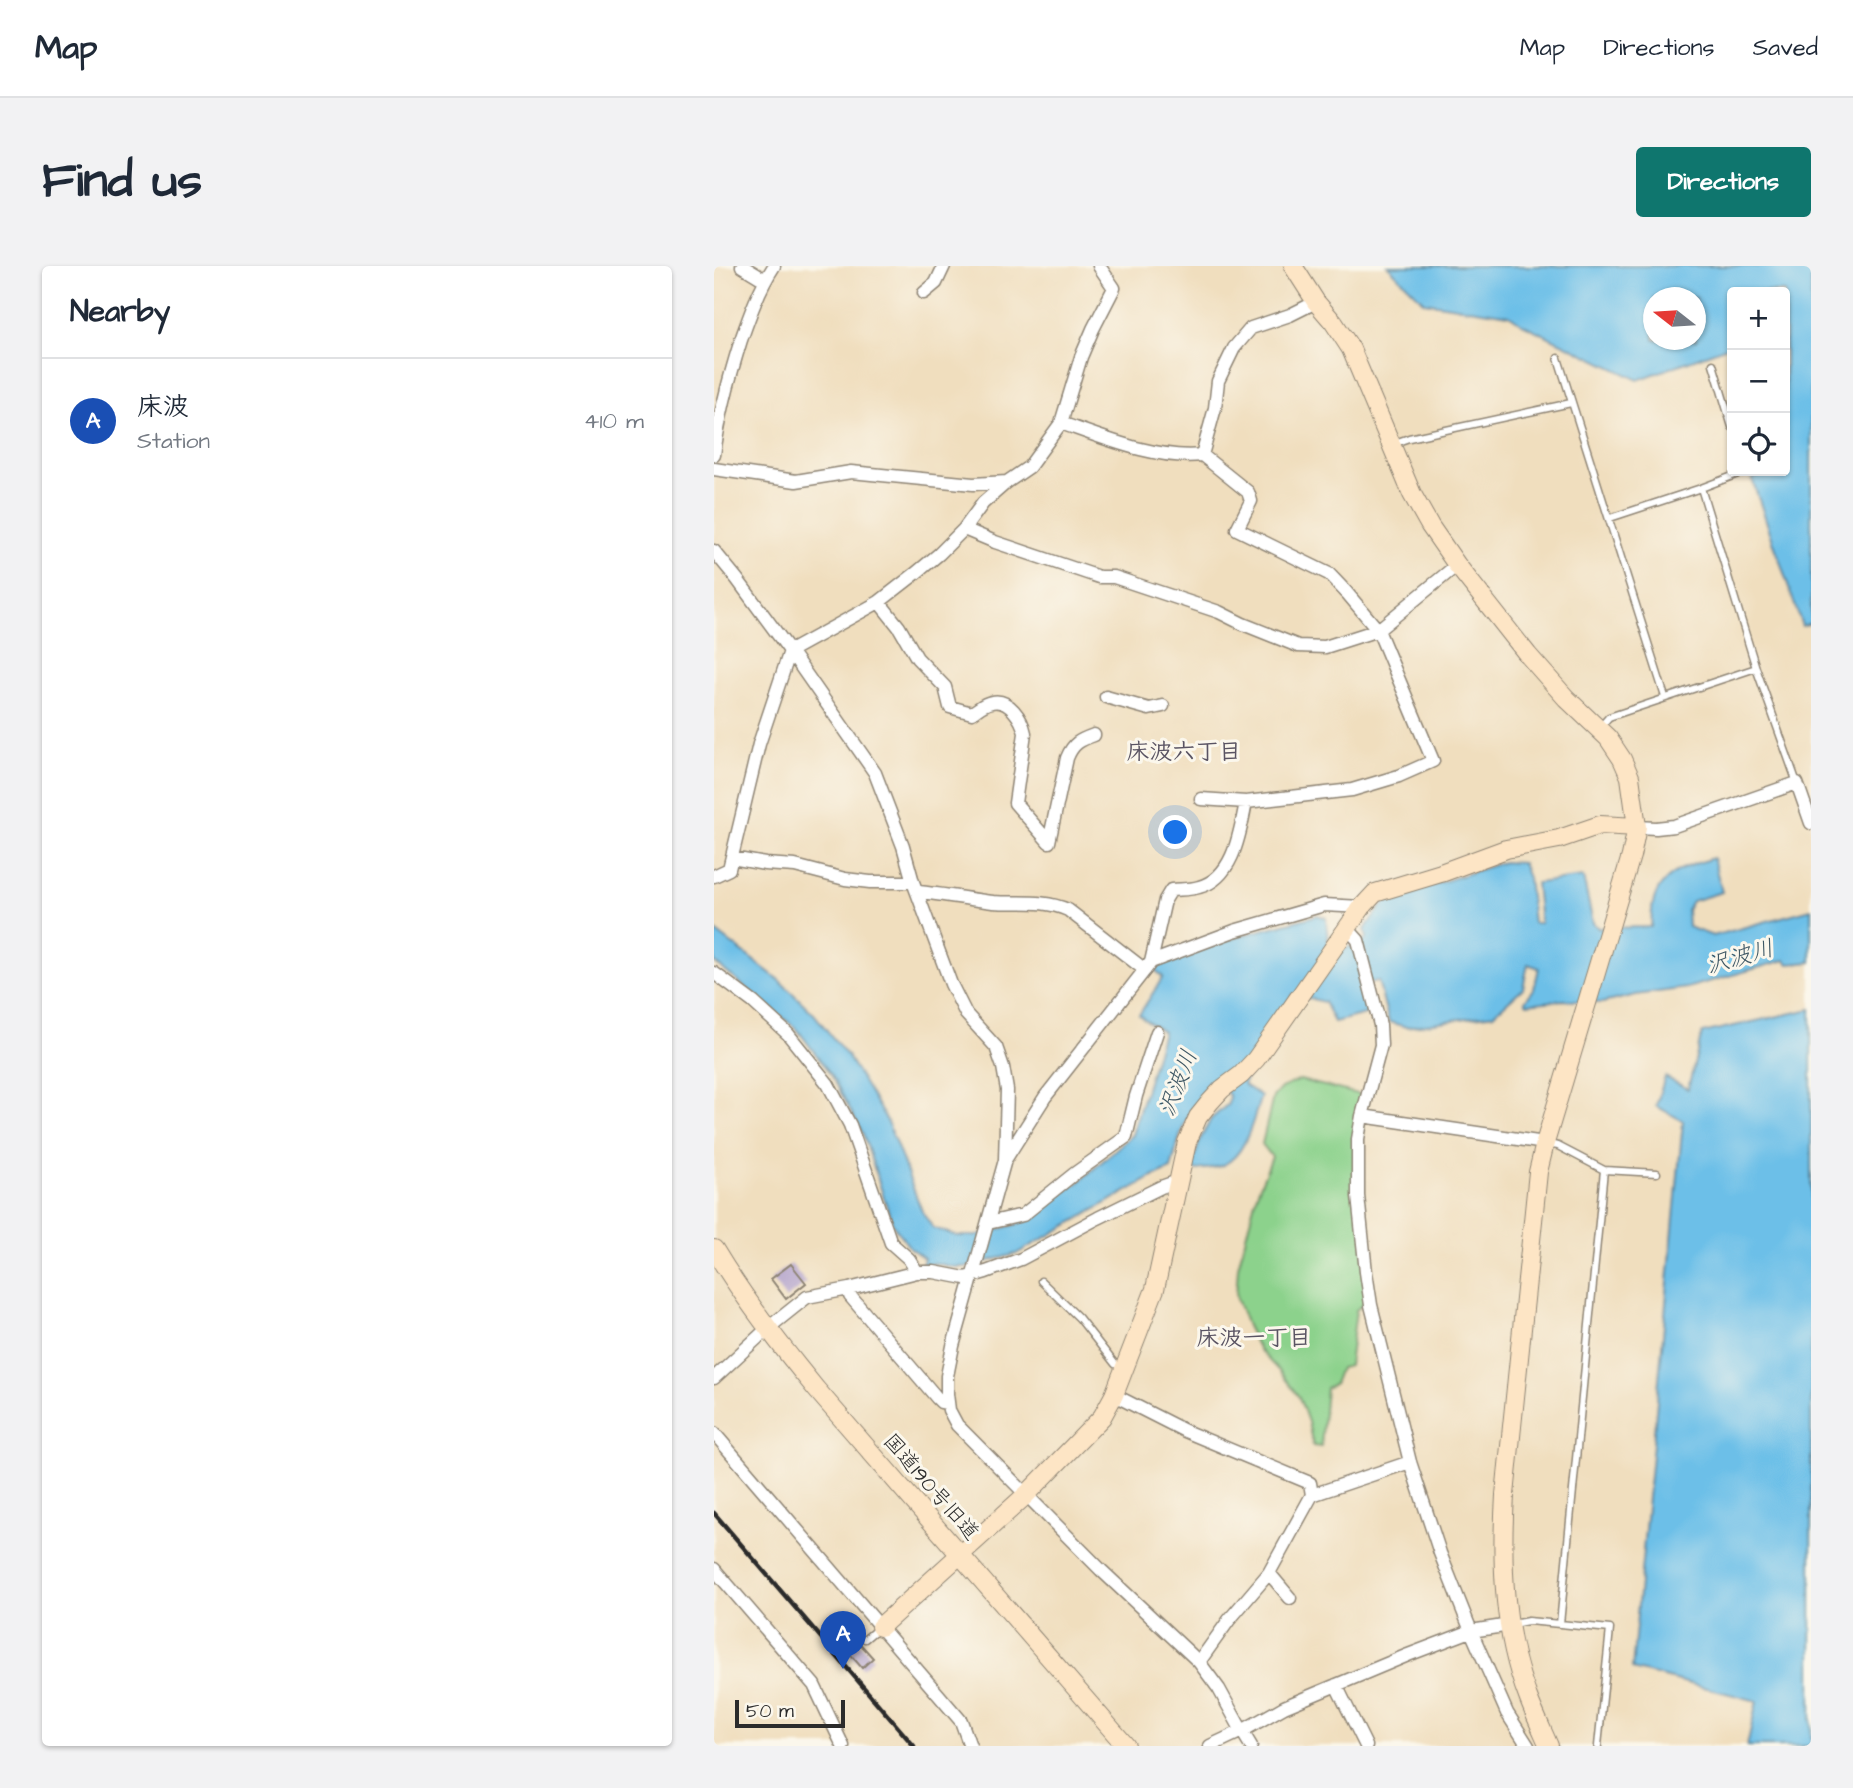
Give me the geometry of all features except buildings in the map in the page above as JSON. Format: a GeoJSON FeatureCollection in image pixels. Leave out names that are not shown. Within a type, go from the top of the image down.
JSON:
{"type":"FeatureCollection","features":[{"type":"Feature","properties":{"kind":"street"},"geometry":{"type":"LineString","coordinates":[[742,266],[765,280]]}},
{"type":"Feature","properties":{"kind":"street"},"geometry":{"type":"LineString","coordinates":[[714,455],[719,420],[734,363],[749,316],[774,266]]}},
{"type":"Feature","properties":{"kind":"street"},"geometry":{"type":"LineString","coordinates":[[924,293],[936,282],[944,266]]}},
{"type":"Feature","properties":{"kind":"street"},"geometry":{"type":"LineString","coordinates":[[714,876],[729,869],[733,858],[759,744],[790,651],[878,602],[931,560],[964,529],[984,503],[1029,467],[1061,423],[1081,357],[1114,288],[1099,266]]}},
{"type":"Feature","properties":{"kind":"street"},"geometry":{"type":"LineString","coordinates":[[1293,266],[1316,302],[1352,349],[1412,494],[1430,526],[1457,565],[1528,654],[1566,698],[1608,738],[1630,776],[1637,827],[1538,1172],[1505,1495],[1502,1542],[1510,1625],[1527,1695],[1549,1746]]}},
{"type":"Feature","properties":{"kind":"street"},"geometry":{"type":"LineString","coordinates":[[1202,455],[1218,381],[1234,348],[1251,328],[1290,315],[1316,302]]}},
{"type":"Feature","properties":{"kind":"street"},"geometry":{"type":"LineString","coordinates":[[1061,423],[1159,453],[1184,457],[1202,455],[1248,492],[1251,501],[1237,529],[1329,574],[1378,630],[1433,761],[1399,776],[1352,790],[1246,803],[1201,799]]}},
{"type":"Feature","properties":{"kind":"street"},"geometry":{"type":"LineString","coordinates":[[714,469],[796,481],[851,472],[973,484],[1007,482]]}},
{"type":"Feature","properties":{"kind":"street"},"geometry":{"type":"LineString","coordinates":[[964,529],[1099,577],[1114,577],[1219,612],[1298,646],[1325,647],[1378,630],[1457,565]]}},
{"type":"Feature","properties":{"kind":"street"},"geometry":{"type":"LineString","coordinates":[[714,551],[790,651],[874,773],[903,846],[915,887],[951,984],[966,1014],[996,1047],[1003,1067],[1007,1090],[1005,1160],[953,1346],[947,1376],[949,1410],[957,1425],[1026,1495],[1199,1662],[1219,1689],[1251,1746]]}},
{"type":"Feature","properties":{"kind":"street"},"geometry":{"type":"LineString","coordinates":[[878,602],[899,627],[917,658],[945,687],[950,707],[972,713],[995,701],[1012,708],[1023,723],[1026,733],[1015,803],[1049,842],[1071,747],[1094,735]]}},
{"type":"Feature","properties":{"kind":"street"},"geometry":{"type":"LineString","coordinates":[[1106,697],[1149,709],[1163,706]]}},
{"type":"Feature","properties":{"kind":"street"},"geometry":{"type":"LineString","coordinates":[[1528,1746],[1507,1713],[1440,1553],[1410,1462],[1371,1305],[1358,1196],[1358,1139],[1381,1045],[1380,1025],[1353,935],[1362,907],[1375,893],[1506,849],[1559,839],[1600,825],[1656,828],[1674,826],[1797,783],[1811,823]]}},
{"type":"Feature","properties":{"kind":"street"},"geometry":{"type":"LineString","coordinates":[[1005,1160],[1045,1097],[1148,966],[1165,900],[1171,890],[1200,887],[1215,879],[1230,862],[1237,846],[1246,803]]}},
{"type":"Feature","properties":{"kind":"street"},"geometry":{"type":"LineString","coordinates":[[733,858],[795,866],[858,880],[915,887],[994,902],[1056,905],[1068,910],[1148,966]]}},
{"type":"Feature","properties":{"kind":"street"},"geometry":{"type":"LineString","coordinates":[[1148,966],[1234,931],[1324,905],[1362,907]]}},
{"type":"Feature","properties":{"kind":"street"},"geometry":{"type":"LineString","coordinates":[[880,1627],[1026,1495],[1102,1416],[1114,1395],[1155,1289],[1186,1142],[1198,1117],[1222,1089],[1256,1059],[1336,945],[1353,935]]}},
{"type":"Feature","properties":{"kind":"street"},"geometry":{"type":"LineString","coordinates":[[714,973],[753,1002],[788,1034],[828,1084],[850,1125],[891,1243],[913,1266],[965,1279],[1021,1259],[1161,1187],[1178,1181]]}},
{"type":"Feature","properties":{"kind":"street"},"geometry":{"type":"LineString","coordinates":[[987,1225],[1023,1215],[1126,1137],[1157,1032]]}},
{"type":"Feature","properties":{"kind":"street"},"geometry":{"type":"LineString","coordinates":[[1362,1116],[1545,1143]]}},
{"type":"Feature","properties":{"kind":"street","name":"国道190号旧道"},"geometry":{"type":"LineString","coordinates":[[714,1249],[767,1329],[1126,1746]]}},
{"type":"Feature","properties":{"kind":"street"},"geometry":{"type":"LineString","coordinates":[[714,1378],[767,1329],[807,1297],[849,1289],[913,1266]]}},
{"type":"Feature","properties":{"kind":"street"},"geometry":{"type":"LineString","coordinates":[[849,1289],[850,1296],[937,1398],[948,1403]]}},
{"type":"Feature","properties":{"kind":"street"},"geometry":{"type":"LineString","coordinates":[[1114,1395],[1185,1431],[1310,1483],[1312,1495],[1269,1573],[1229,1620],[1199,1662]]}},
{"type":"Feature","properties":{"kind":"street"},"geometry":{"type":"LineString","coordinates":[[714,1433],[961,1721],[970,1746]]}},
{"type":"Feature","properties":{"kind":"street"},"geometry":{"type":"LineString","coordinates":[[1312,1495],[1410,1462]]}},
{"type":"Feature","properties":{"kind":"street"},"geometry":{"type":"LineString","coordinates":[[714,1569],[814,1685],[843,1746]]}},
{"type":"Feature","properties":{"kind":"street"},"geometry":{"type":"LineString","coordinates":[[1269,1573],[1290,1598]]}},
{"type":"Feature","properties":{"kind":"street"},"geometry":{"type":"LineString","coordinates":[[1210,1746],[1284,1707],[1336,1685],[1471,1631],[1510,1625]]}},
{"type":"Feature","properties":{"kind":"street"},"geometry":{"type":"LineString","coordinates":[[1336,1685],[1366,1746]]}},
{"type":"Feature","properties":{"kind":"lane"},"geometry":{"type":"LineString","coordinates":[[1558,358],[1665,697]]}},
{"type":"Feature","properties":{"kind":"lane"},"geometry":{"type":"LineString","coordinates":[[1713,363],[1728,413]]}},
{"type":"Feature","properties":{"kind":"lane"},"geometry":{"type":"LineString","coordinates":[[1391,445],[1409,438],[1571,403]]}},
{"type":"Feature","properties":{"kind":"lane"},"geometry":{"type":"LineString","coordinates":[[1610,518],[1733,476]]}},
{"type":"Feature","properties":{"kind":"lane"},"geometry":{"type":"LineString","coordinates":[[1701,488],[1756,668],[1797,783]]}},
{"type":"Feature","properties":{"kind":"lane"},"geometry":{"type":"LineString","coordinates":[[1599,729],[1609,717],[1756,668]]}},
{"type":"Feature","properties":{"kind":"lane"},"geometry":{"type":"LineString","coordinates":[[1545,1143],[1558,1146],[1604,1170],[1657,1173]]}},
{"type":"Feature","properties":{"kind":"lane"},"geometry":{"type":"LineString","coordinates":[[1560,1624],[1604,1170]]}},
{"type":"Feature","properties":{"kind":"lane"},"geometry":{"type":"LineString","coordinates":[[1041,1281],[1079,1318],[1115,1364],[1124,1368]]}},
{"type":"Feature","properties":{"kind":"lane"},"geometry":{"type":"LineString","coordinates":[[1510,1625],[1528,1621],[1610,1629],[1598,1746]]}},
{"type":"Feature","properties":{"kind":"lane"},"geometry":{"type":"LineString","coordinates":[[865,1639],[880,1627]]}},
{"type":"Feature","properties":{"kind":"green space"},"geometry":{"type":"Polygon","coordinates":[[[1300,1080],[1362,1095],[1365,1303],[1356,1310],[1349,1366],[1340,1368],[1334,1384],[1326,1388],[1321,1447],[1313,1446],[1299,1397],[1259,1350],[1236,1296],[1238,1267],[1257,1193],[1272,1157],[1262,1144],[1273,1097],[1281,1088],[1300,1080]]]}},
{"type":"Feature","properties":{"kind":"water"},"geometry":{"type":"Polygon","coordinates":[[[1388,266],[1811,266],[1811,623],[1802,626],[1752,479],[1761,476],[1790,476],[1790,287],[1727,287],[1727,347],[1638,380],[1522,324],[1509,315],[1424,302],[1388,266]]]}},
{"type":"Feature","properties":{"kind":"water","name":"沢波川"},"geometry":{"type":"Polygon","coordinates":[[[1713,858],[1722,892],[1692,901],[1687,910],[1688,927],[1713,936],[1811,909],[1811,962],[1789,964],[1785,960],[1687,988],[1602,1003],[1563,1000],[1527,1004],[1525,1001],[1534,989],[1539,968],[1528,964],[1523,988],[1494,1014],[1406,1027],[1389,1022],[1378,981],[1363,985],[1369,1013],[1334,1022],[1324,1002],[1293,994],[1243,1084],[1261,1096],[1248,1135],[1231,1160],[1223,1165],[1190,1171],[1201,1138],[1211,1119],[1228,1104],[1229,1095],[1218,1083],[1191,1111],[1171,1169],[1016,1254],[965,1267],[934,1263],[922,1265],[924,1258],[910,1248],[893,1225],[863,1134],[832,1076],[797,1029],[714,962],[714,930],[779,980],[814,1014],[848,1057],[887,1121],[922,1211],[933,1228],[957,1236],[976,1236],[1017,1224],[1079,1182],[1132,1135],[1163,1032],[1139,1015],[1163,977],[1154,969],[1157,965],[1243,935],[1318,915],[1326,918],[1328,942],[1340,951],[1367,939],[1365,930],[1387,900],[1503,862],[1522,863],[1528,878],[1533,923],[1540,923],[1536,883],[1583,877],[1593,923],[1598,928],[1651,927],[1653,904],[1661,885],[1684,868],[1713,858]]]}},
{"type":"Feature","properties":{"kind":"water"},"geometry":{"type":"Polygon","coordinates":[[[1811,1009],[1811,1746],[1747,1746],[1757,1701],[1632,1669],[1683,1121],[1656,1106],[1665,1077],[1688,1089],[1702,1033],[1811,1009]]]}},
{"type":"Feature","properties":{"kind":"railway"},"geometry":{"type":"LineString","coordinates":[[714,1513],[914,1746]]}},
{"type":"Feature","properties":{"kind":"place","name":"床波"},"geometry":{"type":"Point","coordinates":[843,1669]}},
{"type":"Feature","properties":{"kind":"district","name":"床波六丁目"},"geometry":{"type":"Point","coordinates":[1184,752]}},
{"type":"Feature","properties":{"kind":"district","name":"床波一丁目"},"geometry":{"type":"Point","coordinates":[1254,1338]}}]}
